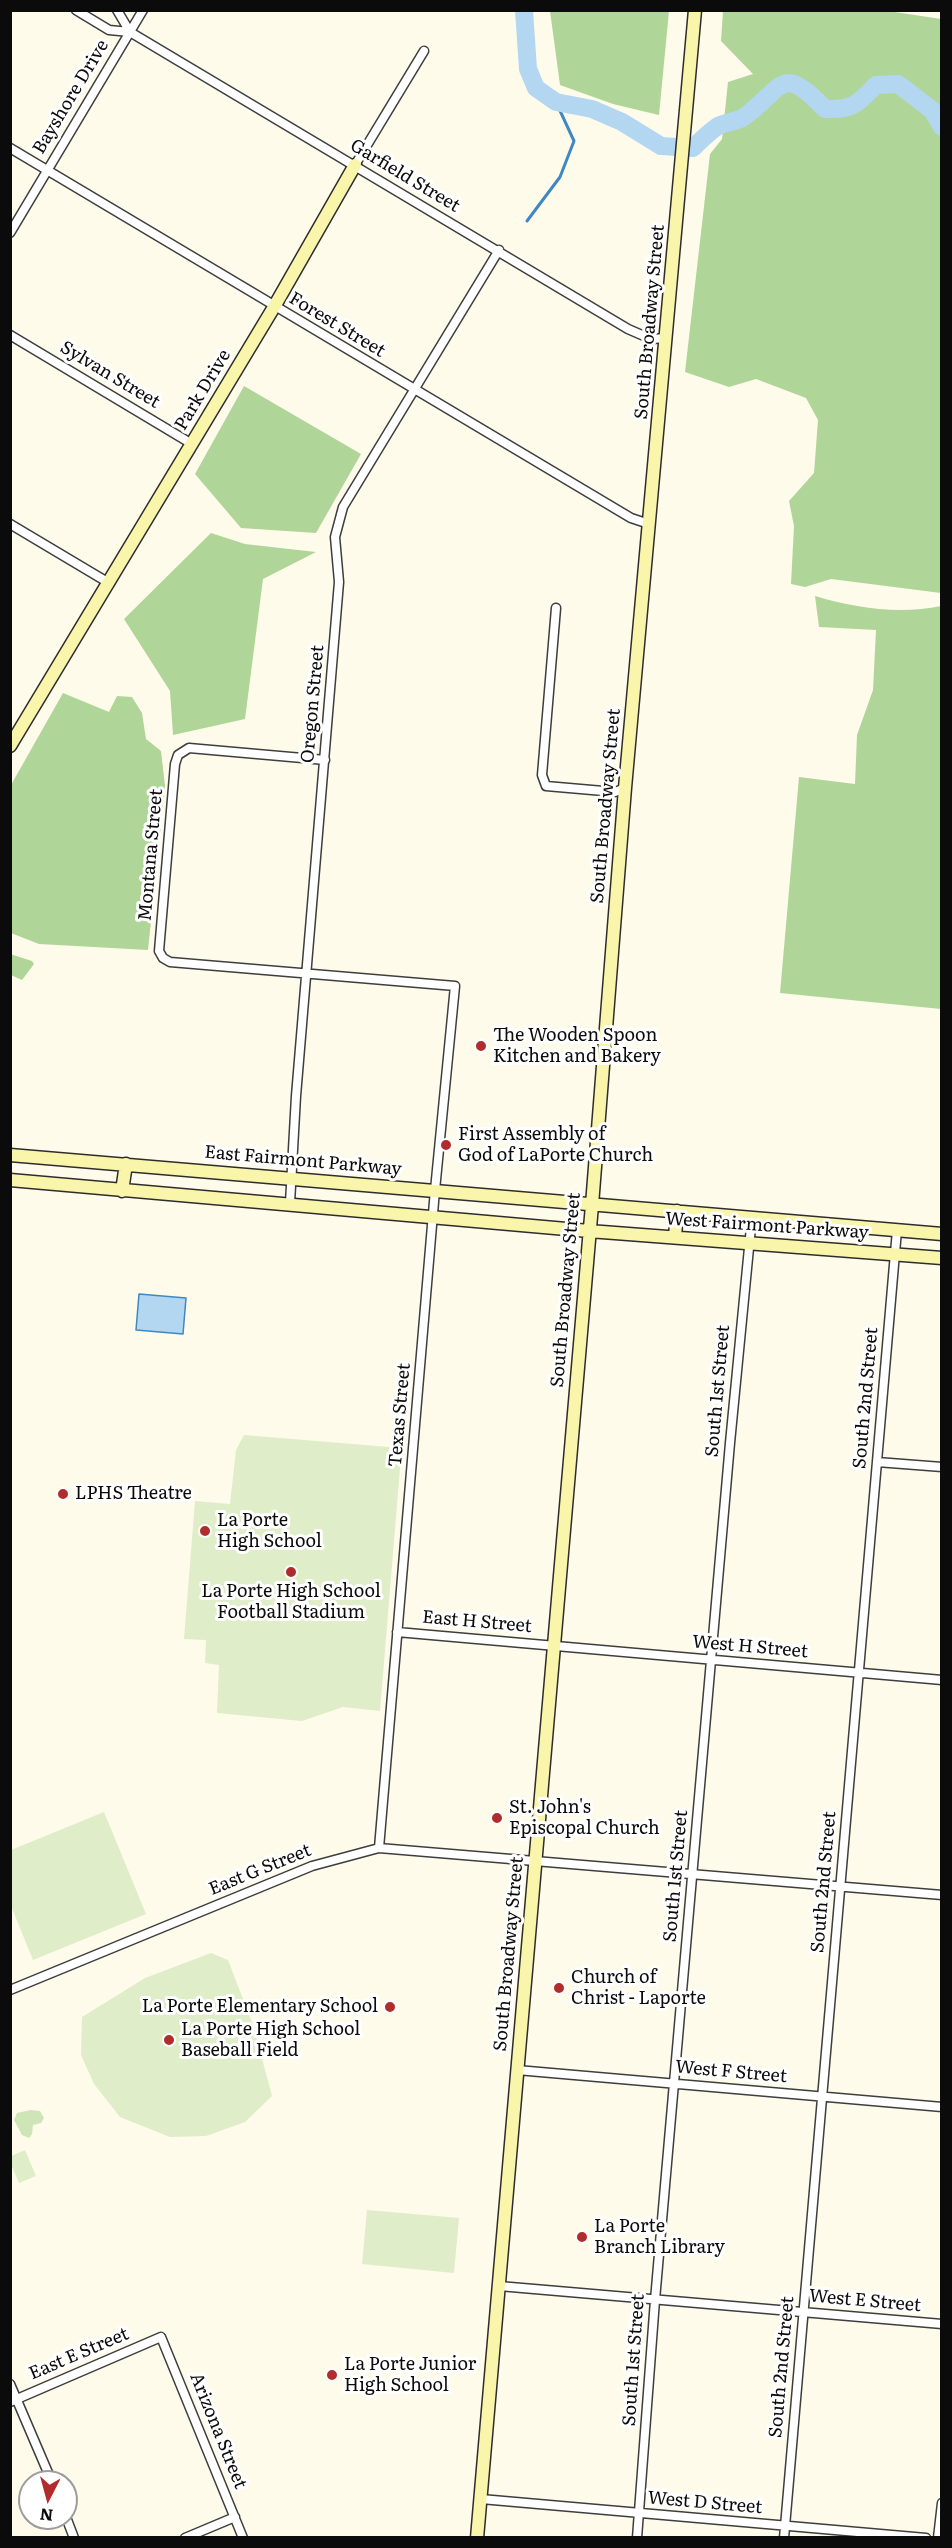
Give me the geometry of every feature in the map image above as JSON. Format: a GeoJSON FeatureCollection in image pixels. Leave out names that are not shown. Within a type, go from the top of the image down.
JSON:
{"type":"FeatureCollection","features":[{"type":"Feature","properties":{"kind":"main road","name":"South Broadway Street"},"geometry":{"type":"LineString","coordinates":[[477,2538],[555,1646],[626,788],[695,10]]}},
{"type":"Feature","properties":{"kind":"main road","name":"Park Drive"},"geometry":{"type":"LineString","coordinates":[[10,746],[274,307],[355,165]]}},
{"type":"Feature","properties":{"kind":"main road","name":"East Fairmont Parkway"},"geometry":{"type":"LineString","coordinates":[[10,1155],[592,1205]]}},
{"type":"Feature","properties":{"kind":"main road"},"geometry":{"type":"LineString","coordinates":[[122,1191],[126,1164]]}},
{"type":"Feature","properties":{"kind":"main road"},"geometry":{"type":"LineString","coordinates":[[10,1180],[590,1231]]}},
{"type":"Feature","properties":{"kind":"main road","name":"West Fairmont Parkway"},"geometry":{"type":"LineString","coordinates":[[592,1205],[942,1234]]}},
{"type":"Feature","properties":{"kind":"main road"},"geometry":{"type":"LineString","coordinates":[[675,1237],[676,1211]]}},
{"type":"Feature","properties":{"kind":"main road","name":"West Fairmont Parkway"},"geometry":{"type":"LineString","coordinates":[[590,1231],[942,1258]]}},
{"type":"Feature","properties":{"kind":"street","name":"Garfield Street"},"geometry":{"type":"LineString","coordinates":[[76,10],[109,30],[130,32],[628,329],[651,339],[667,338]]}},
{"type":"Feature","properties":{"kind":"street","name":"Garfield Street"},"geometry":{"type":"LineString","coordinates":[[117,10],[130,32]]}},
{"type":"Feature","properties":{"kind":"street","name":"Bayshore Drive"},"geometry":{"type":"LineString","coordinates":[[10,232],[143,10]]}},
{"type":"Feature","properties":{"kind":"street","name":"Park Drive"},"geometry":{"type":"LineString","coordinates":[[355,165],[424,51]]}},
{"type":"Feature","properties":{"kind":"street","name":"Forest Street"},"geometry":{"type":"LineString","coordinates":[[10,148],[631,518],[650,524]]}},
{"type":"Feature","properties":{"kind":"street","name":"Oregon Street"},"geometry":{"type":"LineString","coordinates":[[290,1203],[290,1178],[339,582],[335,537],[343,507],[499,250]]}},
{"type":"Feature","properties":{"kind":"street","name":"Sylvan Street"},"geometry":{"type":"LineString","coordinates":[[10,334],[192,444]]}},
{"type":"Feature","properties":{"kind":"street"},"geometry":{"type":"LineString","coordinates":[[10,524],[109,583]]}},
{"type":"Feature","properties":{"kind":"street"},"geometry":{"type":"LineString","coordinates":[[556,608],[542,775],[546,786],[615,792],[626,788]]}},
{"type":"Feature","properties":{"kind":"street","name":"Montana Street"},"geometry":{"type":"LineString","coordinates":[[307,973],[170,962],[163,958],[159,951],[175,764],[178,755],[189,748],[325,760]]}},
{"type":"Feature","properties":{"kind":"street","name":"Texas Street"},"geometry":{"type":"LineString","coordinates":[[307,973],[455,986],[435,1190],[379,1848]]}},
{"type":"Feature","properties":{"kind":"street","name":"South 1st Street"},"geometry":{"type":"LineString","coordinates":[[637,2538],[655,2300],[752,1217]]}},
{"type":"Feature","properties":{"kind":"street","name":"South 2nd Street"},"geometry":{"type":"LineString","coordinates":[[784,2538],[897,1230]]}},
{"type":"Feature","properties":{"kind":"street"},"geometry":{"type":"LineString","coordinates":[[877,1462],[942,1467]]}},
{"type":"Feature","properties":{"kind":"street","name":"East H Street"},"geometry":{"type":"LineString","coordinates":[[397,1632],[555,1646]]}},
{"type":"Feature","properties":{"kind":"street","name":"West H Street"},"geometry":{"type":"LineString","coordinates":[[555,1646],[942,1680]]}},
{"type":"Feature","properties":{"kind":"street","name":"East G Street"},"geometry":{"type":"LineString","coordinates":[[10,1990],[312,1866],[379,1848],[942,1895]]}},
{"type":"Feature","properties":{"kind":"street","name":"West F Street"},"geometry":{"type":"LineString","coordinates":[[517,2070],[942,2107]]}},
{"type":"Feature","properties":{"kind":"street","name":"West E Street"},"geometry":{"type":"LineString","coordinates":[[499,2286],[942,2324]]}},
{"type":"Feature","properties":{"kind":"street","name":"East E Street"},"geometry":{"type":"LineString","coordinates":[[14,2400],[161,2337]]}},
{"type":"Feature","properties":{"kind":"street","name":"Arizona Street"},"geometry":{"type":"LineString","coordinates":[[161,2337],[243,2538]]}},
{"type":"Feature","properties":{"kind":"street"},"geometry":{"type":"LineString","coordinates":[[10,2384],[14,2400],[46,2470]]}},
{"type":"Feature","properties":{"kind":"street","name":"West D Street"},"geometry":{"type":"LineString","coordinates":[[481,2499],[926,2538]]}},
{"type":"Feature","properties":{"kind":"street"},"geometry":{"type":"LineString","coordinates":[[939,2538],[942,2503]]}},
{"type":"Feature","properties":{"kind":"street"},"geometry":{"type":"LineString","coordinates":[[185,2538],[235,2517]]}},
{"type":"Feature","properties":{"kind":"green space"},"geometry":{"type":"Polygon","coordinates":[[[550,11],[669,11],[659,115],[613,104],[560,85],[550,11]]]}},
{"type":"Feature","properties":{"kind":"green space"},"geometry":{"type":"Polygon","coordinates":[[[723,11],[888,11],[941,19],[941,593],[831,579],[805,587],[791,584],[794,526],[789,501],[814,473],[818,420],[806,398],[756,379],[729,387],[685,372],[710,154],[722,139],[728,82],[753,74],[721,41],[723,11]]]}},
{"type":"Feature","properties":{"kind":"green space"},"geometry":{"type":"Polygon","coordinates":[[[244,386],[361,454],[316,533],[241,528],[195,474],[244,386]]]}},
{"type":"Feature","properties":{"kind":"green space"},"geometry":{"type":"Polygon","coordinates":[[[211,533],[245,544],[316,552],[263,579],[245,719],[173,735],[170,691],[124,619],[211,533]]]}},
{"type":"Feature","properties":{"kind":"green space"},"geometry":{"type":"Polygon","coordinates":[[[815,596],[878,609],[910,610],[941,606],[941,1009],[780,993],[799,777],[855,784],[857,735],[873,690],[876,630],[819,627],[815,596]]]}},
{"type":"Feature","properties":{"kind":"green space"},"geometry":{"type":"Polygon","coordinates":[[[63,693],[109,712],[117,696],[132,697],[142,713],[146,739],[161,751],[165,786],[148,950],[39,944],[11,933],[11,785],[63,693]]]}},
{"type":"Feature","properties":{"kind":"green space"},"geometry":{"type":"Polygon","coordinates":[[[10,954],[32,961],[34,964],[22,980],[11,975],[10,954]]]}},
{"type":"Feature","properties":{"kind":"green space","name":"La Porte High School Football Stadium"},"geometry":{"type":"Polygon","coordinates":[[[244,1435],[389,1447],[389,1455],[401,1456],[380,1711],[343,1707],[302,1721],[217,1713],[219,1665],[205,1663],[206,1640],[184,1639],[195,1501],[230,1504],[236,1450],[244,1435]]]}},
{"type":"Feature","properties":{"kind":"green space"},"geometry":{"type":"Polygon","coordinates":[[[104,1812],[146,1914],[33,1960],[11,1906],[11,1850],[104,1812]]]}},
{"type":"Feature","properties":{"kind":"green space","name":"La Porte High School Baseball Field"},"geometry":{"type":"Polygon","coordinates":[[[211,1953],[228,1960],[253,2025],[272,2096],[245,2122],[206,2136],[170,2137],[120,2117],[94,2084],[81,2055],[82,2017],[145,1978],[211,1953]]]}},
{"type":"Feature","properties":{"kind":"green space"},"geometry":{"type":"Polygon","coordinates":[[[40,2111],[44,2118],[41,2123],[33,2125],[29,2138],[22,2135],[14,2120],[17,2113],[40,2111]]]}},
{"type":"Feature","properties":{"kind":"green space"},"geometry":{"type":"Polygon","coordinates":[[[25,2150],[36,2176],[19,2183],[11,2164],[11,2156],[25,2150]]]}},
{"type":"Feature","properties":{"kind":"green space"},"geometry":{"type":"Polygon","coordinates":[[[367,2210],[459,2218],[454,2273],[362,2264],[367,2210]]]}},
{"type":"Feature","properties":{"kind":"water"},"geometry":{"type":"Polygon","coordinates":[[[139,1294],[186,1298],[183,1334],[136,1330],[139,1294]]]}},
{"type":"Feature","properties":{"kind":"waterway"},"geometry":{"type":"LineString","coordinates":[[524,10],[528,69],[536,88],[556,102],[592,109],[622,122],[661,146],[693,148],[718,126],[744,117],[775,89],[790,83],[799,86],[825,109],[849,107],[876,85],[898,84],[932,110],[942,127]]}},
{"type":"Feature","properties":{"kind":"waterway"},"geometry":{"type":"LineString","coordinates":[[527,221],[560,177],[574,141],[556,102]]}},
{"type":"Feature","properties":{"kind":"place","name":"The Wooden Spoon Kitchen and Bakery"},"geometry":{"type":"Point","coordinates":[481,1046]}},
{"type":"Feature","properties":{"kind":"place","name":"First Assembly of God of LaPorte Church"},"geometry":{"type":"Point","coordinates":[446,1145]}},
{"type":"Feature","properties":{"kind":"place","name":"LPHS Theatre"},"geometry":{"type":"Point","coordinates":[63,1494]}},
{"type":"Feature","properties":{"kind":"place","name":"La Porte High School"},"geometry":{"type":"Point","coordinates":[205,1531]}},
{"type":"Feature","properties":{"kind":"place","name":"La Porte High School Football Stadium"},"geometry":{"type":"Point","coordinates":[291,1572]}},
{"type":"Feature","properties":{"kind":"place","name":"St. John's Episcopal Church"},"geometry":{"type":"Point","coordinates":[497,1818]}},
{"type":"Feature","properties":{"kind":"place","name":"Church of Christ - Laporte"},"geometry":{"type":"Point","coordinates":[559,1988]}},
{"type":"Feature","properties":{"kind":"place","name":"La Porte Elementary School"},"geometry":{"type":"Point","coordinates":[390,2007]}},
{"type":"Feature","properties":{"kind":"place","name":"La Porte High School Baseball Field"},"geometry":{"type":"Point","coordinates":[169,2040]}},
{"type":"Feature","properties":{"kind":"place","name":"La Porte Branch Library"},"geometry":{"type":"Point","coordinates":[582,2237]}},
{"type":"Feature","properties":{"kind":"place","name":"La Porte Junior High School"},"geometry":{"type":"Point","coordinates":[332,2375]}}]}
